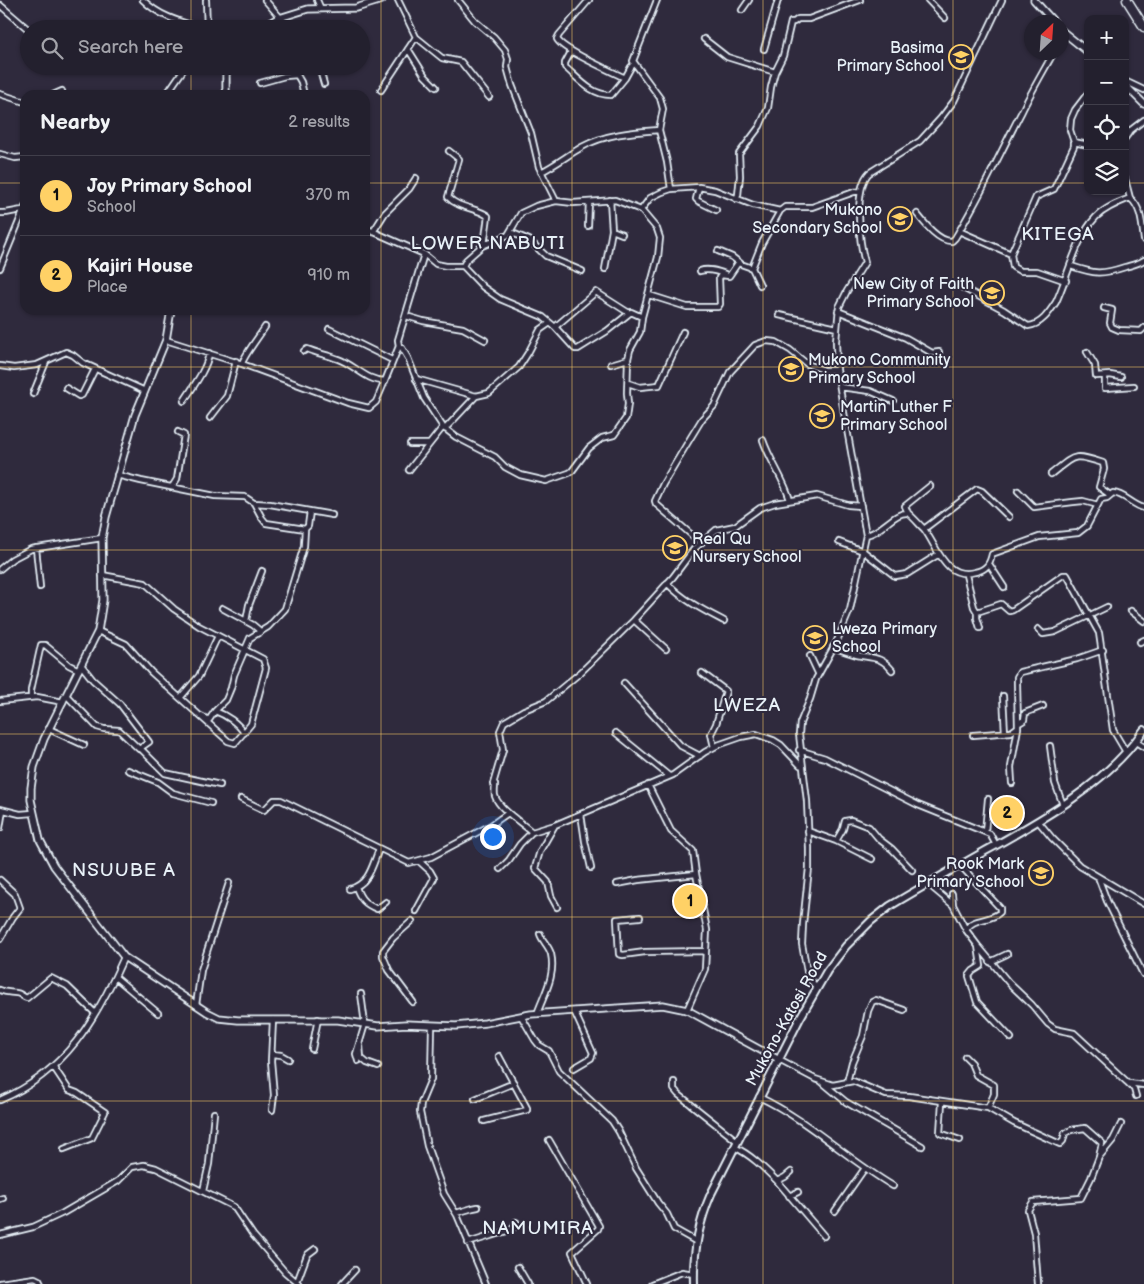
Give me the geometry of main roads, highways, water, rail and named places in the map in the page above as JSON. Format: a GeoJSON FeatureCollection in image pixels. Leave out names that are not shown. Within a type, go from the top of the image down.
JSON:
{"type":"FeatureCollection","features":[{"type":"Feature","properties":{"kind":"highway"},"geometry":{"type":"LineString","coordinates":[[1127,0],[1144,27]]}},
{"type":"Feature","properties":{"kind":"main road","name":"Mukono-Katosi Road"},"geometry":{"type":"LineString","coordinates":[[694,1284],[697,1242],[705,1208],[759,1097],[817,988],[834,961],[860,931],[890,906],[1038,821],[1087,788],[1136,742],[1144,730]]}},
{"type":"Feature","properties":{"kind":"place","name":"Basima Primary School"},"geometry":{"type":"Point","coordinates":[961,57]}},
{"type":"Feature","properties":{"kind":"place","name":"Mukono Secondary School"},"geometry":{"type":"Point","coordinates":[900,219]}},
{"type":"Feature","properties":{"kind":"place","name":"New City of Faith Primary School"},"geometry":{"type":"Point","coordinates":[992,293]}},
{"type":"Feature","properties":{"kind":"place","name":"Mukono Community Primary School"},"geometry":{"type":"Point","coordinates":[791,369]}},
{"type":"Feature","properties":{"kind":"place","name":"Martin Luther F Primary School"},"geometry":{"type":"Point","coordinates":[822,416]}},
{"type":"Feature","properties":{"kind":"place","name":"Real Qu Nursery School"},"geometry":{"type":"Point","coordinates":[675,548]}},
{"type":"Feature","properties":{"kind":"place","name":"Lweza Primary School"},"geometry":{"type":"Point","coordinates":[815,638]}},
{"type":"Feature","properties":{"kind":"place","name":"Kajiri House"},"geometry":{"type":"Point","coordinates":[1007,813]}},
{"type":"Feature","properties":{"kind":"place","name":"Rook Mark Primary School"},"geometry":{"type":"Point","coordinates":[1041,873]}},
{"type":"Feature","properties":{"kind":"place","name":"Joy Primary School"},"geometry":{"type":"Point","coordinates":[690,901]}},
{"type":"Feature","properties":{"kind":"district","name":"KITEGA"},"geometry":{"type":"Point","coordinates":[1058,234]}},
{"type":"Feature","properties":{"kind":"district","name":"LOWER NABUTI"},"geometry":{"type":"Point","coordinates":[488,243]}},
{"type":"Feature","properties":{"kind":"district","name":"LWEZA"},"geometry":{"type":"Point","coordinates":[747,705]}},
{"type":"Feature","properties":{"kind":"district","name":"NSUUBE A"},"geometry":{"type":"Point","coordinates":[124,870]}},
{"type":"Feature","properties":{"kind":"district","name":"NAMUMIRA"},"geometry":{"type":"Point","coordinates":[538,1228]}}]}
